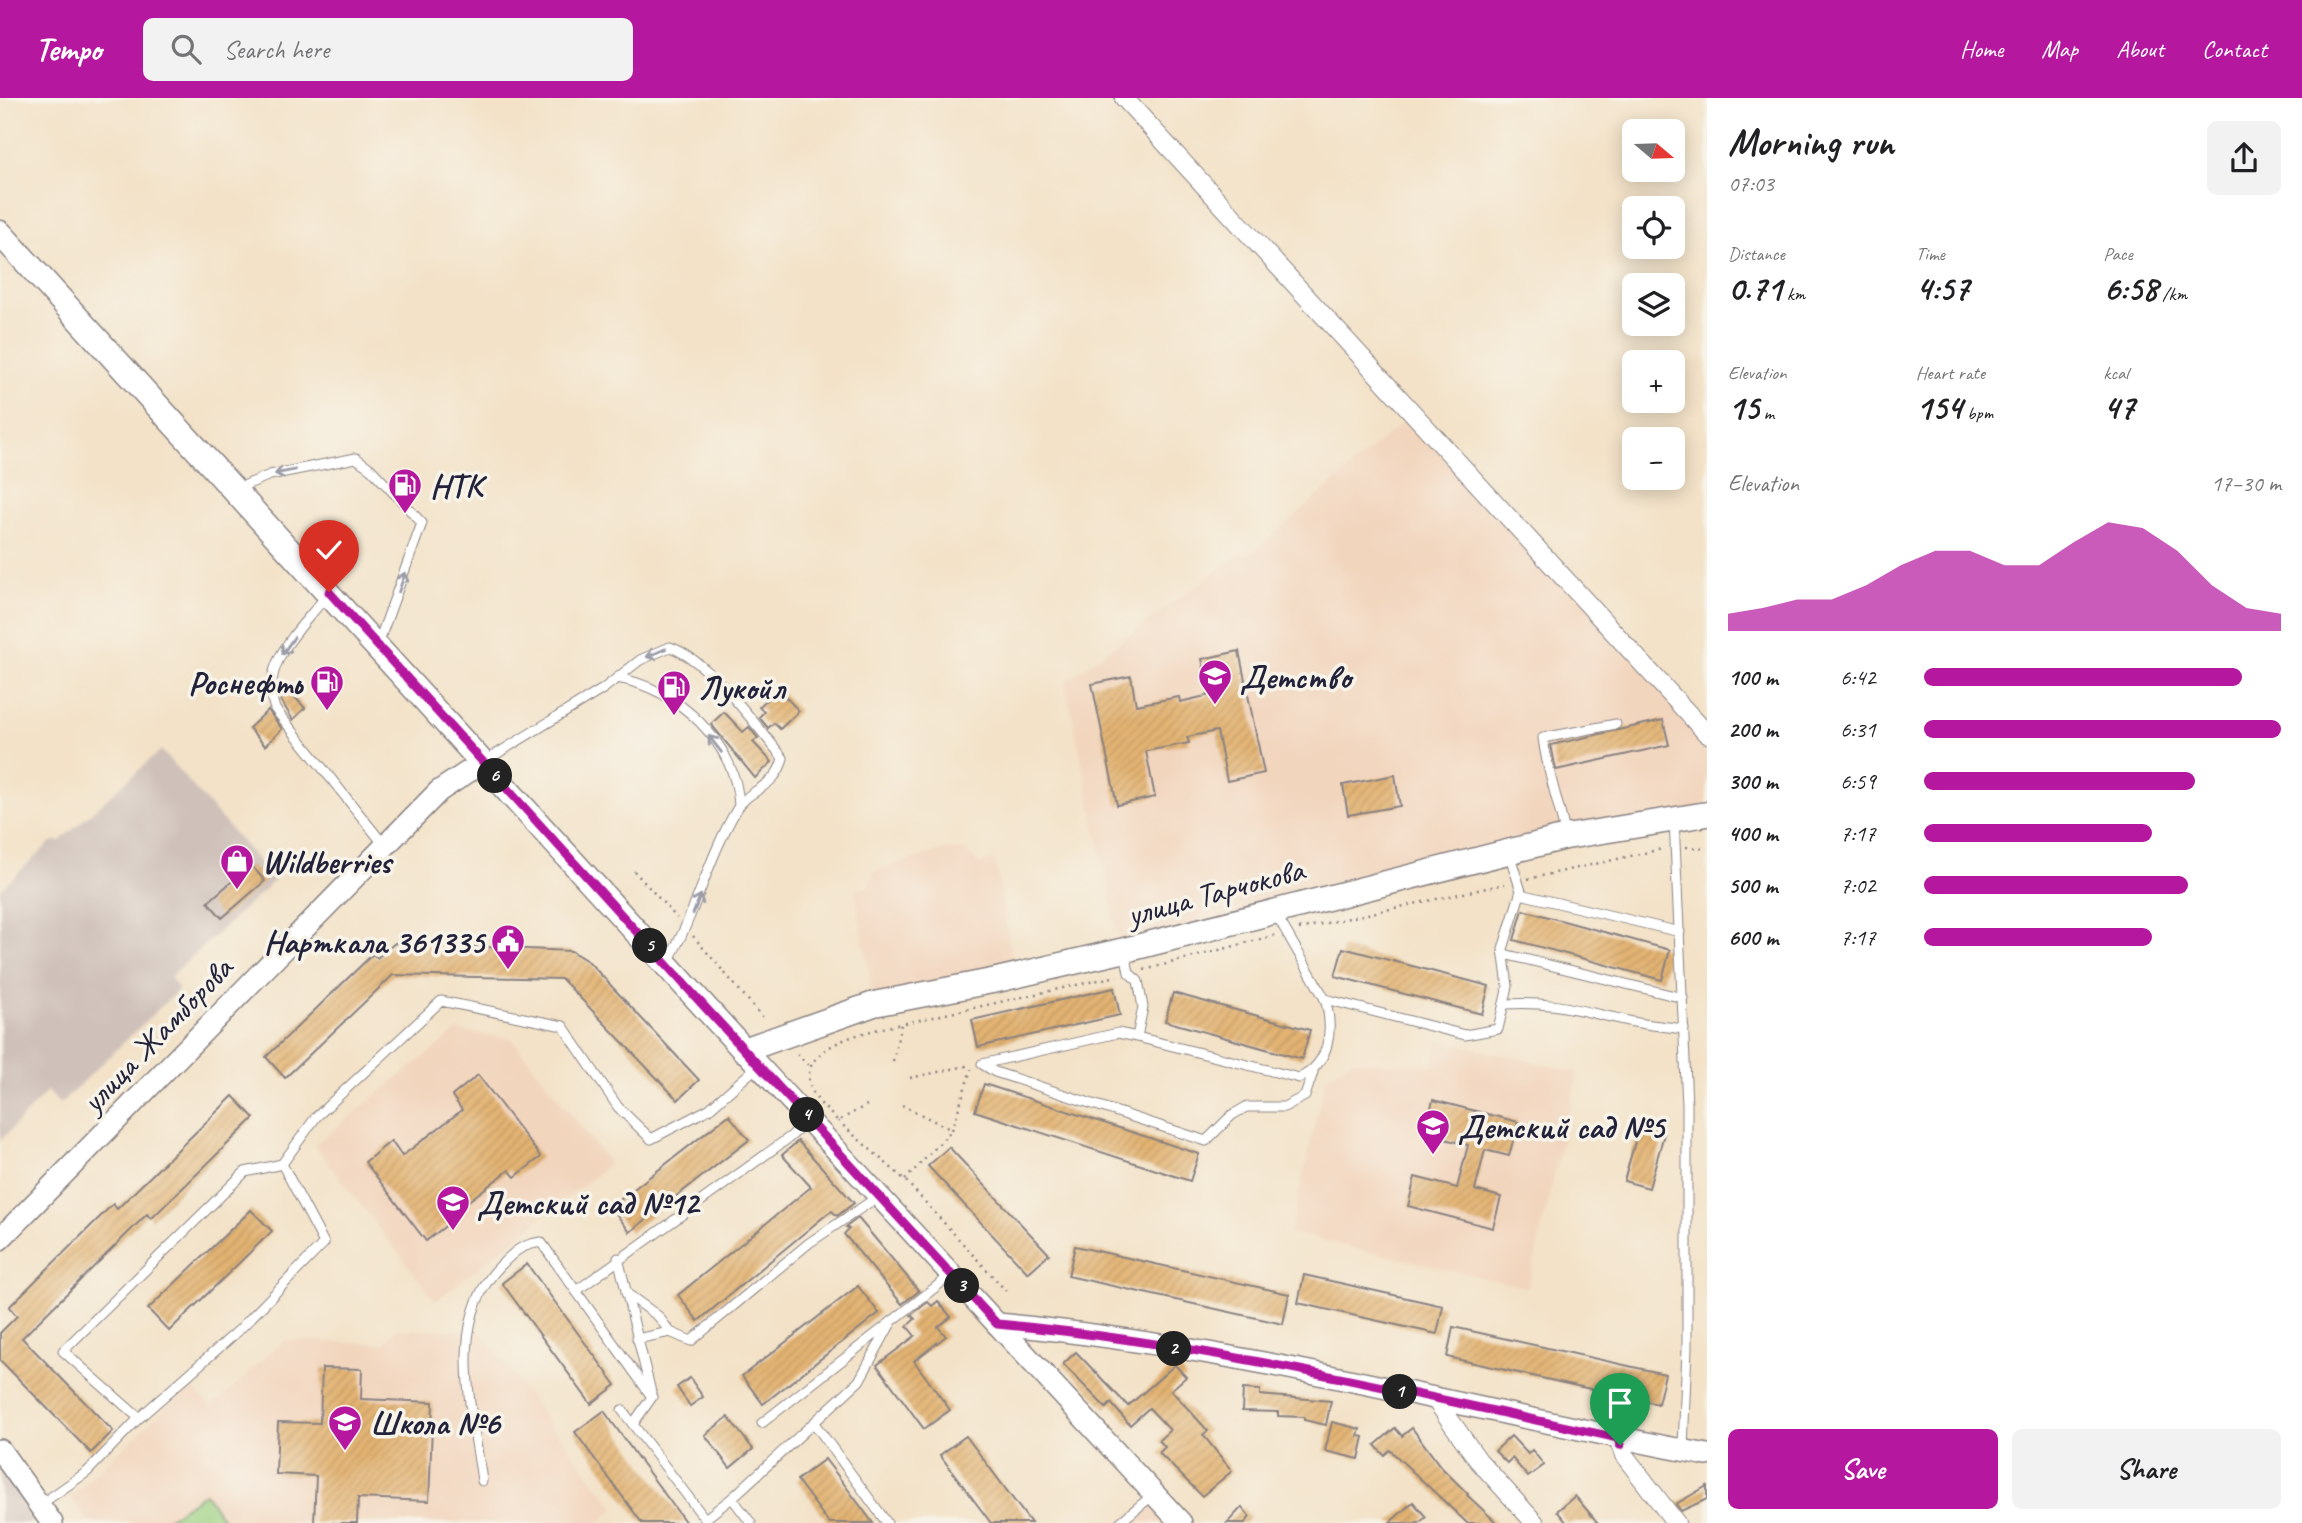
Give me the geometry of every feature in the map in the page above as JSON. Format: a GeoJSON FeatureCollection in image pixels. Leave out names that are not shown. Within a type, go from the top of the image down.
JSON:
{"type":"FeatureCollection","features":[{"type":"Feature","properties":{"kind":"main road"},"geometry":{"type":"LineString","coordinates":[[0,233],[751,1057]]}},
{"type":"Feature","properties":{"kind":"main road","name":"улица Тарчокова"},"geometry":{"type":"LineString","coordinates":[[751,1057],[856,1008],[997,980],[1125,950],[1566,837],[1707,814]]}},
{"type":"Feature","properties":{"kind":"street"},"geometry":{"type":"LineString","coordinates":[[1124,98],[1707,734]]}},
{"type":"Feature","properties":{"kind":"street","name":"улица Жамборова"},"geometry":{"type":"LineString","coordinates":[[0,1239],[439,791],[483,762]]}},
{"type":"Feature","properties":{"kind":"street"},"geometry":{"type":"LineString","coordinates":[[751,1057],[1181,1523]]}},
{"type":"Feature","properties":{"kind":"street"},"geometry":{"type":"LineString","coordinates":[[997,1324],[1097,1336],[1257,1363],[1707,1455]]}},
{"type":"Feature","properties":{"kind":"street"},"geometry":{"type":"LineString","coordinates":[[1435,1399],[1478,1460],[1535,1523]]}},
{"type":"Feature","properties":{"kind":"street"},"geometry":{"type":"LineString","coordinates":[[1618,1438],[1624,1455],[1676,1523]]}},
{"type":"Feature","properties":{"kind":"street"},"geometry":{"type":"LineString","coordinates":[[0,1450],[52,1523]]}},
{"type":"Feature","properties":{"kind":"lane"},"geometry":{"type":"LineString","coordinates":[[235,489],[270,475],[356,458],[372,469],[422,523],[378,646]]}},
{"type":"Feature","properties":{"kind":"lane"},"geometry":{"type":"LineString","coordinates":[[329,592],[280,656],[269,684],[270,695],[275,709],[385,846]]}},
{"type":"Feature","properties":{"kind":"lane"},"geometry":{"type":"LineString","coordinates":[[483,762],[617,678],[640,660],[670,647],[688,653],[783,758],[780,770],[772,780],[739,806]]}},
{"type":"Feature","properties":{"kind":"lane"},"geometry":{"type":"LineString","coordinates":[[617,678],[640,682],[665,693],[691,714],[731,765],[738,789],[739,806],[687,929],[666,964]]}},
{"type":"Feature","properties":{"kind":"lane"},"geometry":{"type":"LineString","coordinates":[[1566,837],[1559,803],[1546,771],[1543,738],[1616,724]]}},
{"type":"Feature","properties":{"kind":"lane"},"geometry":{"type":"LineString","coordinates":[[1674,818],[1687,1105],[1687,1348],[1683,1451]]}},
{"type":"Feature","properties":{"kind":"lane"},"geometry":{"type":"LineString","coordinates":[[1325,999],[1465,1035],[1498,1030],[1508,986],[1504,954],[1520,894],[1508,852]]}},
{"type":"Feature","properties":{"kind":"lane"},"geometry":{"type":"LineString","coordinates":[[1520,894],[1680,932]]}},
{"type":"Feature","properties":{"kind":"lane"},"geometry":{"type":"LineString","coordinates":[[977,1065],[1206,1141],[1232,1115],[1246,1107],[1284,1107],[1305,1096],[1313,1072],[1329,1044],[1331,1019],[1325,999],[1273,910]]}},
{"type":"Feature","properties":{"kind":"lane"},"geometry":{"type":"LineString","coordinates":[[1125,950],[1129,973],[1138,981],[1143,1007],[1137,1037]]}},
{"type":"Feature","properties":{"kind":"lane"},"geometry":{"type":"LineString","coordinates":[[1504,954],[1683,998]]}},
{"type":"Feature","properties":{"kind":"lane"},"geometry":{"type":"LineString","coordinates":[[139,1418],[63,1351],[245,1171],[282,1164],[316,1118],[441,1001],[563,1026],[618,1107],[651,1139],[709,1109],[751,1057]]}},
{"type":"Feature","properties":{"kind":"lane"},"geometry":{"type":"LineString","coordinates":[[1504,1004],[1539,1002],[1582,1008],[1623,1020],[1684,1029]]}},
{"type":"Feature","properties":{"kind":"lane"},"geometry":{"type":"LineString","coordinates":[[977,1065],[1118,1032],[1298,1078],[1313,1072]]}},
{"type":"Feature","properties":{"kind":"lane"},"geometry":{"type":"LineString","coordinates":[[576,1291],[618,1258],[790,1137],[811,1119]]}},
{"type":"Feature","properties":{"kind":"lane"},"geometry":{"type":"LineString","coordinates":[[39,1505],[88,1472],[139,1418],[238,1331],[324,1243],[282,1164]]}},
{"type":"Feature","properties":{"kind":"lane"},"geometry":{"type":"LineString","coordinates":[[626,1293],[658,1316],[670,1332],[691,1341],[809,1243],[881,1195]]}},
{"type":"Feature","properties":{"kind":"lane"},"geometry":{"type":"LineString","coordinates":[[482,1480],[467,1365],[472,1308],[491,1275],[521,1244],[541,1242],[652,1397]]}},
{"type":"Feature","properties":{"kind":"lane"},"geometry":{"type":"LineString","coordinates":[[618,1258],[652,1397],[633,1424]]}},
{"type":"Feature","properties":{"kind":"lane"},"geometry":{"type":"LineString","coordinates":[[762,1423],[952,1275]]}},
{"type":"Feature","properties":{"kind":"lane"},"geometry":{"type":"LineString","coordinates":[[622,1410],[705,1519],[732,1498],[859,1381],[892,1321]]}},
{"type":"Feature","properties":{"kind":"lane"},"geometry":{"type":"LineString","coordinates":[[637,1339],[670,1332]]}},
{"type":"Feature","properties":{"kind":"lane"},"geometry":{"type":"LineString","coordinates":[[814,1423],[887,1523]]}},
{"type":"Feature","properties":{"kind":"lane"},"geometry":{"type":"LineString","coordinates":[[1119,1523],[1155,1494]]}},
{"type":"Feature","properties":{"kind":"lane"},"geometry":{"type":"LineString","coordinates":[[732,1498],[751,1523]]}},
{"type":"Feature","properties":{"kind":"path"},"geometry":{"type":"LineString","coordinates":[[634,871],[760,1014]]}},
{"type":"Feature","properties":{"kind":"path"},"geometry":{"type":"LineString","coordinates":[[901,1024],[845,1037],[830,1046],[811,1068],[808,1079],[812,1091],[838,1121],[905,1180],[1006,1291]]}},
{"type":"Feature","properties":{"kind":"path"},"geometry":{"type":"LineString","coordinates":[[905,1180],[952,1130],[977,1065]]}},
{"type":"Feature","properties":{"kind":"path"},"geometry":{"type":"LineString","coordinates":[[910,1078],[977,1065]]}},
{"type":"Feature","properties":{"kind":"path"},"geometry":{"type":"LineString","coordinates":[[838,1121],[867,1105]]}},
{"type":"Feature","properties":{"kind":"path"},"geometry":{"type":"LineString","coordinates":[[902,1105],[952,1130]]}},
{"type":"Feature","properties":{"kind":"shaded area"},"geometry":{"type":"Polygon","coordinates":[[[1413,413],[1707,734],[1707,814],[1125,950],[1117,930],[1065,682],[1240,554],[1250,555],[1413,413]]]}},
{"type":"Feature","properties":{"kind":"shaded area"},"geometry":{"type":"Polygon","coordinates":[[[161,750],[275,880],[170,977],[179,989],[60,1104],[47,1091],[0,1141],[0,890],[52,841],[60,841],[161,750]]]}},
{"type":"Feature","properties":{"kind":"shaded area"},"geometry":{"type":"Polygon","coordinates":[[[965,849],[980,864],[995,859],[1015,975],[874,1004],[855,889],[867,887],[876,870],[944,850],[965,849]]]}},
{"type":"Feature","properties":{"kind":"shaded area","name":"Детский сад №12"},"geometry":{"type":"Polygon","coordinates":[[[458,1030],[512,1039],[610,1164],[436,1301],[314,1145],[458,1030]]]}},
{"type":"Feature","properties":{"kind":"shaded area","name":"Детский сад №5"},"geometry":{"type":"Polygon","coordinates":[[[1439,1040],[1578,1072],[1528,1288],[1290,1233],[1325,1080],[1352,1060],[1432,1066],[1439,1040]]]}},
{"type":"Feature","properties":{"kind":"shaded area","name":"Школа №6"},"geometry":{"type":"Polygon","coordinates":[[[397,1329],[479,1331],[615,1508],[599,1523],[89,1523],[71,1497],[190,1385],[212,1407],[285,1340],[384,1344],[397,1329]]]}},
{"type":"Feature","properties":{"kind":"shaded area"},"geometry":{"type":"Polygon","coordinates":[[[0,1450],[52,1523],[0,1523],[0,1450]]]}},
{"type":"Feature","properties":{"kind":"shaded area"},"geometry":{"type":"Polygon","coordinates":[[[1155,1494],[1181,1523],[1119,1523],[1155,1494]]]}},
{"type":"Feature","properties":{"kind":"green space"},"geometry":{"type":"Polygon","coordinates":[[[205,1493],[226,1523],[162,1523],[205,1493]]]}},
{"type":"Feature","properties":{"kind":"building"},"geometry":{"type":"Polygon","coordinates":[[[1239,651],[1264,773],[1227,781],[1217,731],[1187,737],[1189,743],[1146,751],[1155,797],[1117,805],[1092,684],[1131,676],[1136,705],[1179,697],[1180,702],[1210,695],[1202,659],[1239,651]]]}},
{"type":"Feature","properties":{"kind":"building"},"geometry":{"type":"Polygon","coordinates":[[[778,689],[799,711],[780,729],[774,723],[768,728],[759,717],[764,712],[759,707],[778,689]]]}},
{"type":"Feature","properties":{"kind":"building"},"geometry":{"type":"Polygon","coordinates":[[[289,691],[305,708],[293,720],[280,699],[289,691]]]}},
{"type":"Feature","properties":{"kind":"building"},"geometry":{"type":"Polygon","coordinates":[[[268,710],[282,729],[265,746],[249,728],[268,710]]]}},
{"type":"Feature","properties":{"kind":"building"},"geometry":{"type":"Polygon","coordinates":[[[724,712],[743,732],[749,727],[758,738],[753,742],[772,762],[755,778],[711,724],[724,712]]]}},
{"type":"Feature","properties":{"kind":"building"},"geometry":{"type":"Polygon","coordinates":[[[1663,720],[1669,745],[1556,770],[1551,745],[1663,720]]]}},
{"type":"Feature","properties":{"kind":"building"},"geometry":{"type":"Polygon","coordinates":[[[1395,775],[1400,806],[1348,815],[1343,785],[1395,775]]]}},
{"type":"Feature","properties":{"kind":"building","name":"Wildberries"},"geometry":{"type":"Polygon","coordinates":[[[251,865],[265,881],[222,918],[208,902],[251,865]]]}},
{"type":"Feature","properties":{"kind":"building"},"geometry":{"type":"Polygon","coordinates":[[[1523,910],[1670,950],[1662,980],[1514,940],[1523,910]]]}},
{"type":"Feature","properties":{"kind":"building"},"geometry":{"type":"Polygon","coordinates":[[[395,943],[571,951],[589,962],[699,1080],[678,1100],[562,979],[393,975],[285,1078],[266,1057],[373,954],[377,958],[395,943]]]}},
{"type":"Feature","properties":{"kind":"building"},"geometry":{"type":"Polygon","coordinates":[[[1343,948],[1489,986],[1482,1014],[1335,976],[1343,948]]]}},
{"type":"Feature","properties":{"kind":"building"},"geometry":{"type":"Polygon","coordinates":[[[1114,988],[1120,1015],[978,1047],[972,1020],[1114,988]]]}},
{"type":"Feature","properties":{"kind":"building"},"geometry":{"type":"Polygon","coordinates":[[[1173,993],[1310,1030],[1302,1059],[1165,1021],[1173,993]]]}},
{"type":"Feature","properties":{"kind":"building"},"geometry":{"type":"Polygon","coordinates":[[[478,1075],[541,1157],[515,1177],[509,1170],[449,1216],[452,1221],[426,1241],[365,1162],[391,1141],[402,1156],[462,1110],[452,1096],[478,1075]]]}},
{"type":"Feature","properties":{"kind":"building"},"geometry":{"type":"Polygon","coordinates":[[[984,1084],[1199,1154],[1190,1181],[975,1111],[984,1084]]]}},
{"type":"Feature","properties":{"kind":"building"},"geometry":{"type":"Polygon","coordinates":[[[233,1096],[254,1118],[151,1219],[147,1214],[22,1338],[113,1431],[91,1453],[0,1360],[0,1333],[17,1316],[9,1307],[113,1204],[117,1209],[233,1096]]]}},
{"type":"Feature","properties":{"kind":"building"},"geometry":{"type":"Polygon","coordinates":[[[1433,1100],[1518,1122],[1509,1156],[1485,1150],[1475,1190],[1501,1197],[1493,1228],[1408,1206],[1415,1177],[1457,1188],[1468,1145],[1425,1134],[1433,1100]]]}},
{"type":"Feature","properties":{"kind":"building"},"geometry":{"type":"Polygon","coordinates":[[[729,1115],[749,1140],[630,1232],[611,1207],[729,1115]]]}},
{"type":"Feature","properties":{"kind":"building"},"geometry":{"type":"Polygon","coordinates":[[[1639,1127],[1664,1134],[1649,1188],[1624,1181],[1639,1127]]]}},
{"type":"Feature","properties":{"kind":"building"},"geometry":{"type":"Polygon","coordinates":[[[798,1141],[854,1203],[837,1216],[832,1211],[827,1214],[698,1321],[678,1295],[811,1187],[782,1155],[798,1141]]]}},
{"type":"Feature","properties":{"kind":"building"},"geometry":{"type":"Polygon","coordinates":[[[949,1147],[1049,1254],[1028,1273],[928,1166],[949,1147]]]}},
{"type":"Feature","properties":{"kind":"building"},"geometry":{"type":"Polygon","coordinates":[[[251,1210],[272,1231],[169,1331],[148,1309],[251,1210]]]}},
{"type":"Feature","properties":{"kind":"building"},"geometry":{"type":"Polygon","coordinates":[[[858,1218],[919,1291],[902,1304],[844,1234],[849,1229],[846,1227],[858,1218]]]}},
{"type":"Feature","properties":{"kind":"building"},"geometry":{"type":"Polygon","coordinates":[[[1075,1246],[1289,1294],[1283,1324],[1068,1276],[1075,1246]]]}},
{"type":"Feature","properties":{"kind":"building"},"geometry":{"type":"Polygon","coordinates":[[[527,1264],[616,1385],[591,1404],[502,1283],[527,1264]]]}},
{"type":"Feature","properties":{"kind":"building"},"geometry":{"type":"Polygon","coordinates":[[[1304,1275],[1443,1306],[1437,1334],[1298,1303],[1304,1275]]]}},
{"type":"Feature","properties":{"kind":"building"},"geometry":{"type":"Polygon","coordinates":[[[858,1286],[879,1313],[763,1404],[742,1376],[858,1286]]]}},
{"type":"Feature","properties":{"kind":"building"},"geometry":{"type":"Polygon","coordinates":[[[938,1301],[951,1317],[938,1327],[946,1336],[914,1361],[950,1410],[924,1429],[877,1365],[915,1336],[907,1326],[915,1319],[911,1315],[928,1302],[932,1306],[938,1301]]]}},
{"type":"Feature","properties":{"kind":"building"},"geometry":{"type":"Polygon","coordinates":[[[1453,1327],[1665,1374],[1658,1404],[1447,1357],[1453,1327]]]}},
{"type":"Feature","properties":{"kind":"building"},"geometry":{"type":"Polygon","coordinates":[[[1076,1352],[1128,1406],[1175,1365],[1186,1377],[1171,1390],[1208,1431],[1203,1435],[1232,1471],[1202,1496],[1159,1453],[1165,1447],[1159,1440],[1170,1430],[1149,1408],[1130,1425],[1111,1403],[1106,1408],[1063,1364],[1076,1352]]]}},
{"type":"Feature","properties":{"kind":"building"},"geometry":{"type":"Polygon","coordinates":[[[322,1368],[362,1369],[361,1399],[433,1402],[429,1501],[358,1498],[357,1523],[314,1523],[316,1476],[276,1474],[278,1422],[320,1423],[322,1368]]]}},
{"type":"Feature","properties":{"kind":"building"},"geometry":{"type":"Polygon","coordinates":[[[690,1378],[703,1397],[690,1406],[677,1387],[690,1378]]]}},
{"type":"Feature","properties":{"kind":"building"},"geometry":{"type":"Polygon","coordinates":[[[1243,1389],[1260,1390],[1260,1395],[1331,1401],[1326,1425],[1304,1420],[1304,1417],[1278,1416],[1278,1412],[1242,1411],[1243,1389]]]}},
{"type":"Feature","properties":{"kind":"building"},"geometry":{"type":"Polygon","coordinates":[[[604,1411],[686,1523],[642,1523],[575,1432],[604,1411]]]}},
{"type":"Feature","properties":{"kind":"building"},"geometry":{"type":"Polygon","coordinates":[[[728,1417],[753,1449],[730,1468],[705,1435],[728,1417]]]}},
{"type":"Feature","properties":{"kind":"building"},"geometry":{"type":"Polygon","coordinates":[[[1332,1422],[1360,1429],[1358,1436],[1364,1437],[1359,1459],[1325,1451],[1332,1422]]]}},
{"type":"Feature","properties":{"kind":"building"},"geometry":{"type":"Polygon","coordinates":[[[1395,1428],[1402,1436],[1412,1428],[1441,1467],[1497,1523],[1467,1523],[1390,1450],[1384,1455],[1375,1445],[1395,1428]]]}},
{"type":"Feature","properties":{"kind":"building"},"geometry":{"type":"Polygon","coordinates":[[[966,1436],[1031,1523],[991,1523],[940,1455],[966,1436]]]}},
{"type":"Feature","properties":{"kind":"building"},"geometry":{"type":"Polygon","coordinates":[[[1511,1436],[1528,1454],[1532,1450],[1544,1465],[1528,1477],[1512,1458],[1507,1463],[1495,1451],[1511,1436]]]}},
{"type":"Feature","properties":{"kind":"building"},"geometry":{"type":"Polygon","coordinates":[[[825,1459],[873,1523],[829,1523],[797,1480],[825,1459]]]}},
{"type":"Feature","properties":{"kind":"building"},"geometry":{"type":"Polygon","coordinates":[[[1707,1486],[1707,1499],[1681,1511],[1676,1504],[1707,1486]]]}},
{"type":"Feature","properties":{"kind":"building"},"geometry":{"type":"Polygon","coordinates":[[[1575,1496],[1598,1523],[1567,1523],[1557,1511],[1575,1496]]]}},
{"type":"Feature","properties":{"kind":"building"},"geometry":{"type":"Polygon","coordinates":[[[1413,1502],[1426,1517],[1419,1523],[1389,1523],[1413,1502]]]}},
{"type":"Feature","properties":{"kind":"building"},"geometry":{"type":"Polygon","coordinates":[[[1242,1507],[1250,1517],[1245,1523],[1227,1523],[1242,1507]]]}},
{"type":"Feature","properties":{"kind":"place","name":"НТК"},"geometry":{"type":"Point","coordinates":[405,515]}},
{"type":"Feature","properties":{"kind":"place","name":"Детство"},"geometry":{"type":"Point","coordinates":[1215,706]}},
{"type":"Feature","properties":{"kind":"place","name":"Роснефть"},"geometry":{"type":"Point","coordinates":[327,712]}},
{"type":"Feature","properties":{"kind":"place","name":"Лукойл"},"geometry":{"type":"Point","coordinates":[674,717]}},
{"type":"Feature","properties":{"kind":"place","name":"Wildberries"},"geometry":{"type":"Point","coordinates":[237,891]}},
{"type":"Feature","properties":{"kind":"place","name":"Нарткала 361335"},"geometry":{"type":"Point","coordinates":[508,971]}},
{"type":"Feature","properties":{"kind":"place","name":"Детский сад №5"},"geometry":{"type":"Point","coordinates":[1433,1156]}},
{"type":"Feature","properties":{"kind":"place","name":"Детский сад №12"},"geometry":{"type":"Point","coordinates":[453,1232]}},
{"type":"Feature","properties":{"kind":"place","name":"Школа №6"},"geometry":{"type":"Point","coordinates":[345,1452]}},
{"type":"Feature","properties":{"kind":"route"},"geometry":{"type":"LineString","coordinates":[[329,592],[703,1005],[811,1119],[997,1324],[1097,1336],[1257,1363],[1618,1438],[1620,1445]]}}]}
